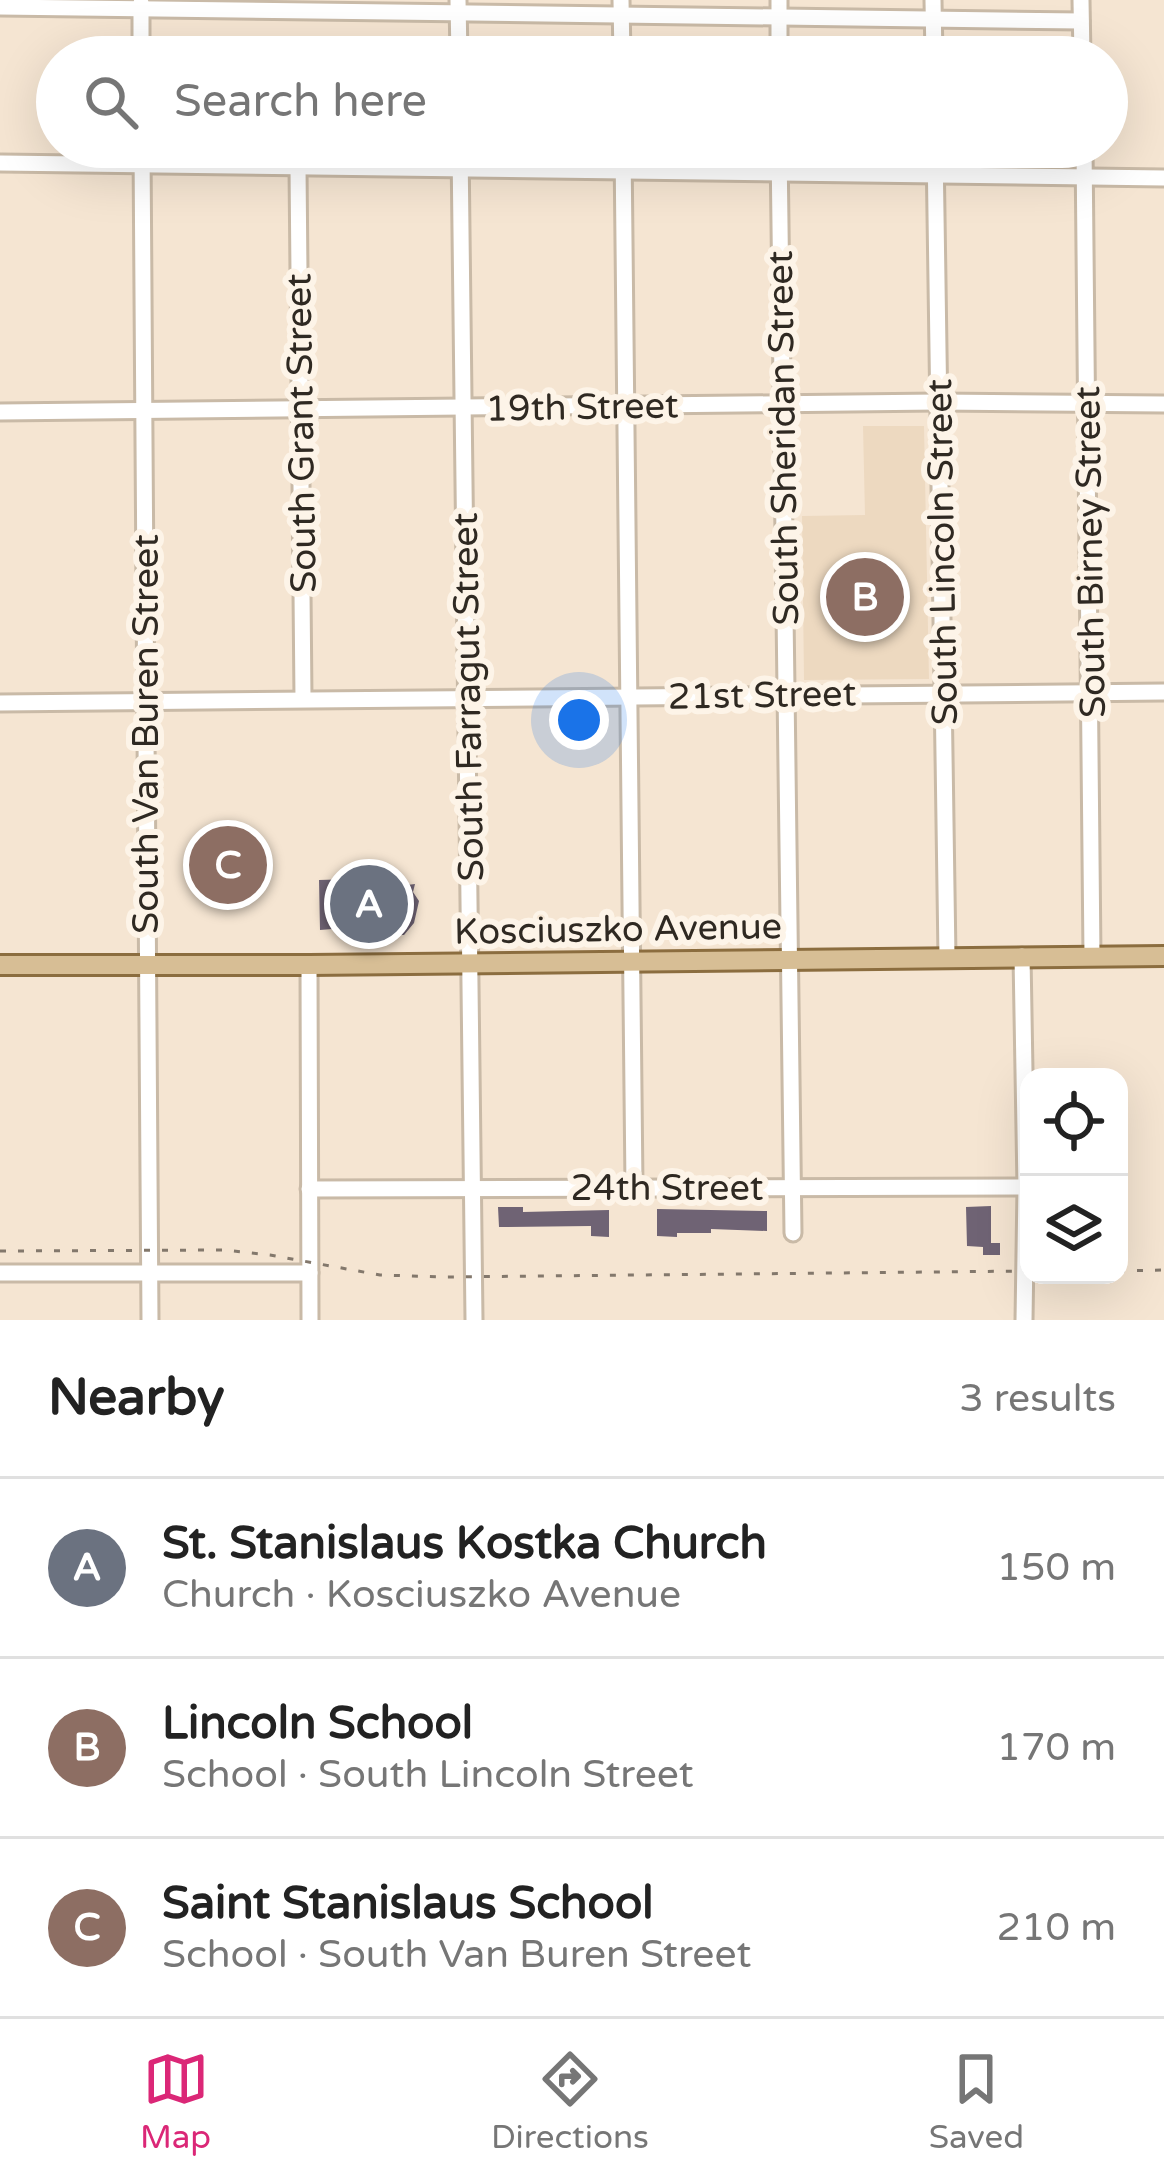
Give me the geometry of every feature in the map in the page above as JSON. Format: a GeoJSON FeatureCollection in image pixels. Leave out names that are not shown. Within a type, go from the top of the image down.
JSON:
{"type":"FeatureCollection","features":[{"type":"Feature","properties":{"kind":"main road","name":"Kosciuszko Avenue"},"geometry":{"type":"LineString","coordinates":[[0,965],[1164,956]]}},
{"type":"Feature","properties":{"kind":"street"},"geometry":{"type":"LineString","coordinates":[[933,0],[933,36]]}},
{"type":"Feature","properties":{"kind":"street"},"geometry":{"type":"LineString","coordinates":[[1081,0],[1081,36]]}},
{"type":"Feature","properties":{"kind":"street"},"geometry":{"type":"LineString","coordinates":[[141,4],[141,36]]}},
{"type":"Feature","properties":{"kind":"street"},"geometry":{"type":"LineString","coordinates":[[458,6],[459,36]]}},
{"type":"Feature","properties":{"kind":"street"},"geometry":{"type":"LineString","coordinates":[[0,7],[779,8],[933,19],[1081,20]]}},
{"type":"Feature","properties":{"kind":"street"},"geometry":{"type":"LineString","coordinates":[[0,163],[36,161]]}},
{"type":"Feature","properties":{"kind":"street","name":"South Van Buren Street"},"geometry":{"type":"LineString","coordinates":[[141,168],[150,1320]]}},
{"type":"Feature","properties":{"kind":"street","name":"South Grant Street"},"geometry":{"type":"LineString","coordinates":[[298,168],[303,698]]}},
{"type":"Feature","properties":{"kind":"street"},"geometry":{"type":"LineString","coordinates":[[379,168],[1164,178]]}},
{"type":"Feature","properties":{"kind":"street","name":"South Sheridan Street"},"geometry":{"type":"LineString","coordinates":[[779,168],[793,1233]]}},
{"type":"Feature","properties":{"kind":"street","name":"South Lincoln Street"},"geometry":{"type":"LineString","coordinates":[[935,168],[946,957]]}},
{"type":"Feature","properties":{"kind":"street","name":"South Birney Street"},"geometry":{"type":"LineString","coordinates":[[1084,168],[1092,956]]}},
{"type":"Feature","properties":{"kind":"street","name":"South Farragut Street"},"geometry":{"type":"LineString","coordinates":[[460,169],[474,1320]]}},
{"type":"Feature","properties":{"kind":"street"},"geometry":{"type":"LineString","coordinates":[[623,171],[634,1186]]}},
{"type":"Feature","properties":{"kind":"street","name":"19th Street"},"geometry":{"type":"LineString","coordinates":[[0,412],[1164,404]]}},
{"type":"Feature","properties":{"kind":"street","name":"21st Street"},"geometry":{"type":"LineString","coordinates":[[0,703],[1164,692]]}},
{"type":"Feature","properties":{"kind":"street"},"geometry":{"type":"LineString","coordinates":[[1022,956],[1025,1176]]}},
{"type":"Feature","properties":{"kind":"street"},"geometry":{"type":"LineString","coordinates":[[309,965],[310,1320]]}},
{"type":"Feature","properties":{"kind":"street","name":"24th Street"},"geometry":{"type":"LineString","coordinates":[[308,1189],[1020,1187]]}},
{"type":"Feature","properties":{"kind":"street"},"geometry":{"type":"LineString","coordinates":[[0,1273],[310,1273]]}},
{"type":"Feature","properties":{"kind":"street"},"geometry":{"type":"LineString","coordinates":[[1024,1284],[1024,1320]]}},
{"type":"Feature","properties":{"kind":"shaded area"},"geometry":{"type":"Polygon","coordinates":[[[863,426],[924,426],[929,679],[804,680],[802,516],[865,515],[863,426]]]}},
{"type":"Feature","properties":{"kind":"building"},"geometry":{"type":"Polygon","coordinates":[[[394,872],[394,880],[415,884],[413,892],[419,901],[414,923],[404,935],[357,934],[357,927],[320,930],[319,880],[394,872]]]}},
{"type":"Feature","properties":{"kind":"building"},"geometry":{"type":"Polygon","coordinates":[[[991,1206],[991,1243],[1000,1243],[1000,1255],[983,1255],[983,1247],[967,1246],[966,1207],[991,1206]]]}},
{"type":"Feature","properties":{"kind":"building"},"geometry":{"type":"Polygon","coordinates":[[[498,1207],[523,1207],[523,1212],[609,1210],[609,1237],[591,1236],[591,1226],[499,1227],[498,1207]]]}},
{"type":"Feature","properties":{"kind":"building"},"geometry":{"type":"Polygon","coordinates":[[[657,1209],[767,1211],[767,1231],[711,1229],[711,1233],[657,1236],[657,1209]]]}},
{"type":"Feature","properties":{"kind":"railway"},"geometry":{"type":"LineString","coordinates":[[0,1251],[224,1250],[380,1275],[444,1277],[1020,1271]]}},
{"type":"Feature","properties":{"kind":"railway"},"geometry":{"type":"LineString","coordinates":[[1128,1271],[1164,1270]]}},
{"type":"Feature","properties":{"kind":"place","name":"Lincoln School"},"geometry":{"type":"Point","coordinates":[865,597]}},
{"type":"Feature","properties":{"kind":"place","name":"Saint Stanislaus School"},"geometry":{"type":"Point","coordinates":[228,865]}},
{"type":"Feature","properties":{"kind":"place","name":"St. Stanislaus Kostka Church"},"geometry":{"type":"Point","coordinates":[369,904]}}]}
